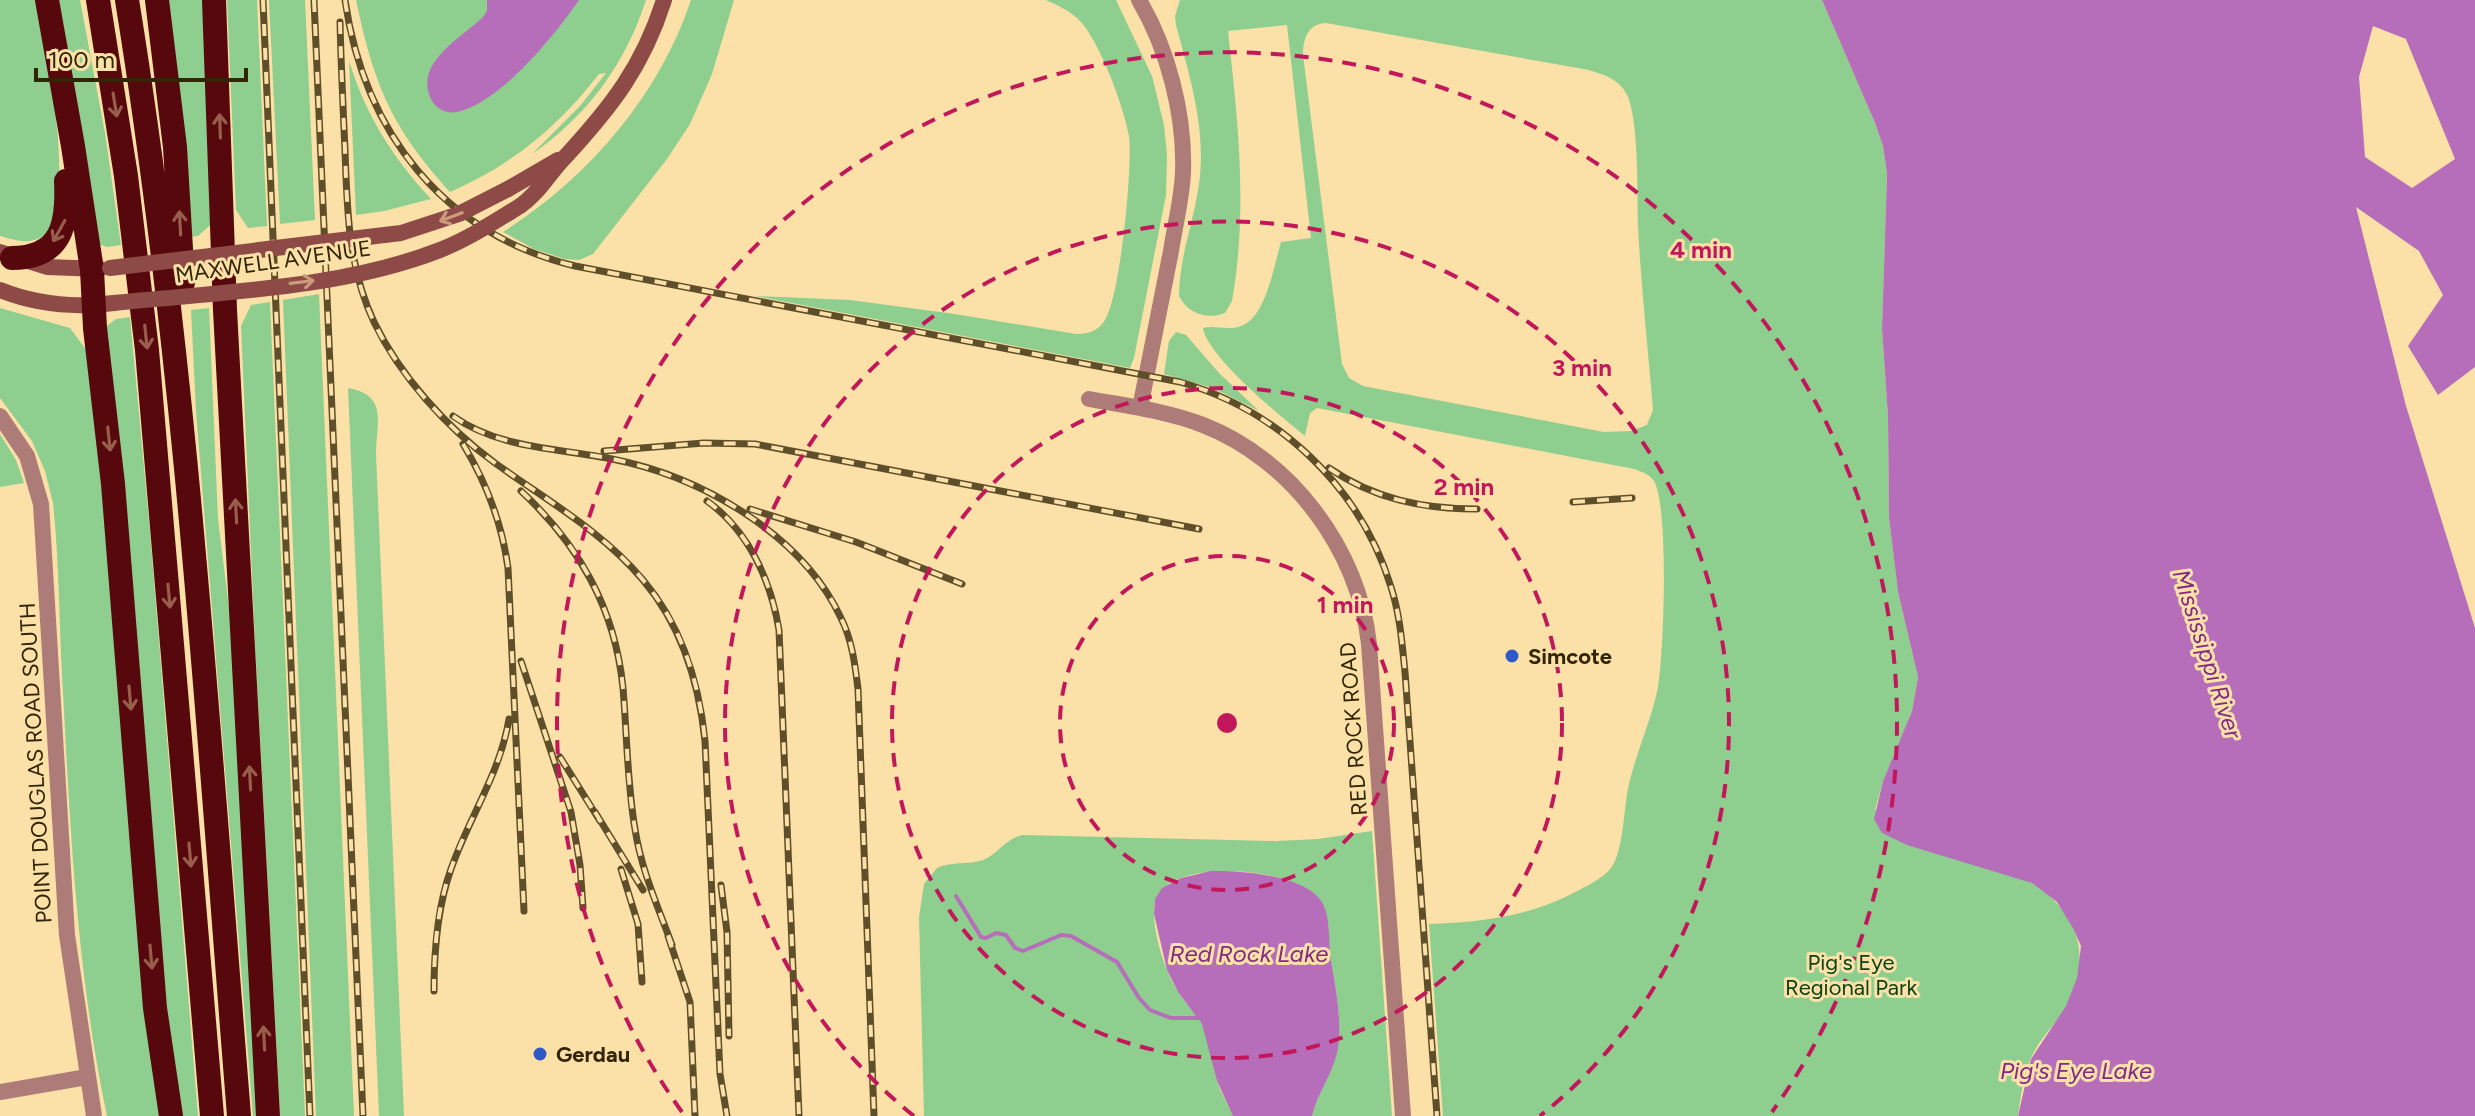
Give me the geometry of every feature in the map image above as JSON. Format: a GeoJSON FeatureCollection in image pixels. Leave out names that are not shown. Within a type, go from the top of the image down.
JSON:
{"type":"FeatureCollection","features":[{"type":"Feature","properties":{"kind":"highway"},"geometry":{"type":"LineString","coordinates":[[47,0],[101,269],[109,441],[155,1008],[171,1116]]}},
{"type":"Feature","properties":{"kind":"highway"},"geometry":{"type":"LineString","coordinates":[[98,0],[130,207],[147,350],[212,1116]]}},
{"type":"Feature","properties":{"kind":"highway"},"geometry":{"type":"LineString","coordinates":[[127,0],[160,219],[188,497],[239,1116]]}},
{"type":"Feature","properties":{"kind":"highway"},"geometry":{"type":"LineString","coordinates":[[157,0],[178,181],[188,497]]}},
{"type":"Feature","properties":{"kind":"highway"},"geometry":{"type":"LineString","coordinates":[[214,0],[225,291],[268,1116]]}},
{"type":"Feature","properties":{"kind":"highway"},"geometry":{"type":"LineString","coordinates":[[6,255],[27,256],[44,249],[58,237],[65,225],[67,209],[59,71]]}},
{"type":"Feature","properties":{"kind":"main road","name":"MAXWELL AVENUE"},"geometry":{"type":"LineString","coordinates":[[0,290],[51,304],[104,304],[347,276],[394,266],[451,246],[531,198],[566,155],[588,134],[620,93],[646,47],[664,0]]}},
{"type":"Feature","properties":{"kind":"main road","name":"MAXWELL AVENUE"},"geometry":{"type":"LineString","coordinates":[[6,255],[47,267],[101,269],[224,244],[401,233],[459,214],[566,155]]}},
{"type":"Feature","properties":{"kind":"street"},"geometry":{"type":"LineString","coordinates":[[1139,0],[1152,24],[1172,87],[1179,118],[1183,163],[1178,210],[1140,408]]}},
{"type":"Feature","properties":{"kind":"street","name":"RED ROCK ROAD"},"geometry":{"type":"LineString","coordinates":[[1089,399],[1179,417],[1211,428],[1246,447],[1280,473],[1308,504],[1330,533],[1357,589],[1369,644],[1403,1116]]}},
{"type":"Feature","properties":{"kind":"street","name":"POINT DOUGLAS ROAD SOUTH"},"geometry":{"type":"LineString","coordinates":[[0,416],[27,456],[41,504],[67,935],[94,1116]]}},
{"type":"Feature","properties":{"kind":"street"},"geometry":{"type":"LineString","coordinates":[[0,1092],[87,1077]]}},
{"type":"Feature","properties":{"kind":"green space"},"geometry":{"type":"Polygon","coordinates":[[[0,0],[36,0],[56,114],[59,172],[54,229],[28,241],[0,236],[0,0]]]}},
{"type":"Feature","properties":{"kind":"green space"},"geometry":{"type":"Polygon","coordinates":[[[59,0],[80,0],[105,133],[121,245],[107,247],[98,244],[59,0]]]}},
{"type":"Feature","properties":{"kind":"green space"},"geometry":{"type":"Polygon","coordinates":[[[164,0],[206,0],[215,221],[198,236],[187,237],[164,0]]]}},
{"type":"Feature","properties":{"kind":"green space"},"geometry":{"type":"Polygon","coordinates":[[[227,0],[257,0],[267,226],[248,228],[236,210],[227,0]]]}},
{"type":"Feature","properties":{"kind":"green space"},"geometry":{"type":"Polygon","coordinates":[[[269,0],[305,0],[315,220],[280,224],[269,0]]]}},
{"type":"Feature","properties":{"kind":"green space"},"geometry":{"type":"Polygon","coordinates":[[[356,0],[646,0],[615,67],[587,106],[570,123],[532,154],[580,106],[606,73],[599,74],[550,128],[514,157],[450,192],[413,147],[388,104],[370,57],[356,0]]]}},
{"type":"Feature","properties":{"kind":"green space"},"geometry":{"type":"Polygon","coordinates":[[[691,0],[734,0],[712,74],[690,124],[667,159],[593,254],[579,260],[565,259],[534,249],[503,232],[564,186],[617,132],[660,69],[691,0]]]}},
{"type":"Feature","properties":{"kind":"green space"},"geometry":{"type":"Polygon","coordinates":[[[1046,0],[1116,0],[1152,76],[1164,125],[1166,195],[1130,368],[755,296],[850,300],[1076,334],[1091,332],[1103,323],[1115,290],[1120,263],[1127,202],[1129,136],[1116,91],[1094,41],[1077,18],[1046,0]]]}},
{"type":"Feature","properties":{"kind":"green space","name":"Pig's Eye Regional Park"},"geometry":{"type":"Polygon","coordinates":[[[1180,0],[1822,0],[1875,123],[1883,146],[1887,174],[1882,329],[1888,417],[1889,518],[1898,592],[1918,677],[1912,711],[1883,781],[1875,810],[2032,883],[2049,895],[2071,923],[2080,956],[2073,991],[2064,1010],[2031,1057],[2018,1116],[1443,1116],[1429,924],[1489,919],[1545,906],[1597,880],[1616,860],[1630,780],[1658,687],[1664,581],[1659,496],[1654,481],[1634,469],[1317,408],[1310,413],[1305,436],[1246,385],[1217,354],[1203,328],[1236,327],[1250,321],[1268,290],[1281,242],[1311,238],[1287,25],[1228,31],[1240,166],[1240,233],[1232,301],[1225,313],[1205,315],[1187,307],[1179,296],[1201,157],[1195,99],[1175,16],[1180,0]],[[1326,23],[1311,29],[1304,43],[1303,55],[1342,364],[1349,378],[1363,386],[1604,432],[1631,431],[1647,425],[1653,410],[1639,249],[1637,160],[1632,109],[1617,82],[1589,70],[1326,23]]]}},
{"type":"Feature","properties":{"kind":"green space"},"geometry":{"type":"Polygon","coordinates":[[[349,61],[382,134],[431,199],[356,215],[349,61]]]}},
{"type":"Feature","properties":{"kind":"green space"},"geometry":{"type":"Polygon","coordinates":[[[319,294],[354,1116],[316,1116],[283,300],[319,294]]]}},
{"type":"Feature","properties":{"kind":"green space"},"geometry":{"type":"Polygon","coordinates":[[[270,302],[305,1116],[280,1116],[241,326],[251,305],[270,302]]]}},
{"type":"Feature","properties":{"kind":"green space"},"geometry":{"type":"Polygon","coordinates":[[[0,308],[70,328],[90,355],[167,1116],[107,1116],[88,1006],[76,896],[53,503],[45,471],[32,441],[0,398],[0,308]]]}},
{"type":"Feature","properties":{"kind":"green space"},"geometry":{"type":"Polygon","coordinates":[[[209,308],[218,519],[235,657],[262,1116],[253,1116],[196,411],[191,310],[209,308]]]}},
{"type":"Feature","properties":{"kind":"green space"},"geometry":{"type":"Polygon","coordinates":[[[130,317],[198,1116],[177,1116],[104,328],[116,319],[130,317]]]}},
{"type":"Feature","properties":{"kind":"green space"},"geometry":{"type":"Polygon","coordinates":[[[1176,332],[1186,335],[1219,373],[1259,411],[1213,388],[1164,374],[1169,341],[1176,332]]]}},
{"type":"Feature","properties":{"kind":"green space"},"geometry":{"type":"Polygon","coordinates":[[[348,388],[370,397],[375,404],[378,422],[376,454],[404,1116],[379,1116],[348,388]]]}},
{"type":"Feature","properties":{"kind":"green space"},"geometry":{"type":"Polygon","coordinates":[[[0,434],[16,460],[24,483],[0,487],[0,434]]]}},
{"type":"Feature","properties":{"kind":"green space"},"geometry":{"type":"Polygon","coordinates":[[[1372,831],[1392,1116],[1312,1116],[1334,1062],[1339,1030],[1325,909],[1309,890],[1288,880],[1232,871],[1203,872],[1179,879],[1161,890],[1154,908],[1157,939],[1164,961],[1177,990],[1205,1030],[1217,1082],[1233,1116],[924,1116],[919,917],[924,884],[937,868],[983,860],[1022,835],[1277,841],[1372,831]]]}},
{"type":"Feature","properties":{"kind":"water"},"geometry":{"type":"Polygon","coordinates":[[[487,0],[579,0],[556,31],[508,82],[474,106],[457,112],[445,111],[431,99],[427,86],[429,74],[442,53],[482,18],[487,11],[487,0]]]}},
{"type":"Feature","properties":{"kind":"water"},"geometry":{"type":"Polygon","coordinates":[[[1822,0],[2475,0],[2475,367],[2438,395],[2408,346],[2443,295],[2419,251],[2356,207],[2406,406],[2475,628],[2475,1116],[2018,1116],[2031,1059],[2066,1006],[2077,978],[2081,946],[2074,930],[2057,902],[2032,883],[1907,845],[1882,833],[1874,819],[1883,781],[1912,711],[1918,677],[1898,592],[1889,518],[1888,417],[1882,329],[1887,174],[1883,146],[1822,0]],[[2373,26],[2359,77],[2365,157],[2412,188],[2455,159],[2406,39],[2373,26]]]}},
{"type":"Feature","properties":{"kind":"water","name":"Red Rock Lake"},"geometry":{"type":"Polygon","coordinates":[[[1211,871],[1274,876],[1305,887],[1324,906],[1338,1007],[1339,1042],[1335,1061],[1312,1116],[1233,1116],[1217,1081],[1202,1024],[1178,992],[1167,970],[1154,914],[1155,899],[1162,888],[1181,878],[1211,871]]]}},
{"type":"Feature","properties":{"kind":"waterway"},"geometry":{"type":"LineString","coordinates":[[956,896],[981,937],[996,933],[1006,935],[1015,948],[1023,951],[1061,935],[1071,936],[1117,962],[1150,1010],[1171,1018],[1198,1018]]}},
{"type":"Feature","properties":{"kind":"railway"},"geometry":{"type":"LineString","coordinates":[[263,0],[310,1116]]}},
{"type":"Feature","properties":{"kind":"railway"},"geometry":{"type":"LineString","coordinates":[[314,0],[363,1116]]}},
{"type":"Feature","properties":{"kind":"railway"},"geometry":{"type":"LineString","coordinates":[[345,0],[355,48],[370,93],[391,134],[418,170],[449,203],[486,230],[528,251],[575,266],[1180,382],[1251,412],[1311,458],[1337,486],[1359,517],[1377,551],[1399,619],[1437,1116]]}},
{"type":"Feature","properties":{"kind":"railway"},"geometry":{"type":"LineString","coordinates":[[340,22],[350,238],[359,280],[374,322],[397,362],[442,417],[477,449],[592,531],[627,562],[657,598],[686,656],[698,697],[705,741],[720,1074],[727,1116]]}},
{"type":"Feature","properties":{"kind":"railway"},"geometry":{"type":"LineString","coordinates":[[453,416],[471,427],[510,441],[612,459],[679,479],[745,513],[775,535],[824,588],[848,635],[858,689],[874,1116]]}},
{"type":"Feature","properties":{"kind":"railway"},"geometry":{"type":"LineString","coordinates":[[604,451],[704,443],[755,444],[1199,529]]}},
{"type":"Feature","properties":{"kind":"railway"},"geometry":{"type":"LineString","coordinates":[[463,444],[492,503],[508,568],[524,911]]}},
{"type":"Feature","properties":{"kind":"railway"},"geometry":{"type":"LineString","coordinates":[[1329,468],[1381,495],[1437,507],[1477,509]]}},
{"type":"Feature","properties":{"kind":"railway"},"geometry":{"type":"LineString","coordinates":[[521,491],[577,556],[603,605],[612,631],[623,688],[630,794],[638,844],[650,888],[672,945]]}},
{"type":"Feature","properties":{"kind":"railway"},"geometry":{"type":"LineString","coordinates":[[1573,502],[1632,498]]}},
{"type":"Feature","properties":{"kind":"railway"},"geometry":{"type":"LineString","coordinates":[[707,501],[735,527],[756,558],[770,593],[779,630],[799,1116]]}},
{"type":"Feature","properties":{"kind":"railway"},"geometry":{"type":"LineString","coordinates":[[750,509],[856,542],[962,584]]}},
{"type":"Feature","properties":{"kind":"railway"},"geometry":{"type":"LineString","coordinates":[[521,661],[571,812],[583,908]]}},
{"type":"Feature","properties":{"kind":"railway"},"geometry":{"type":"LineString","coordinates":[[434,991],[437,929],[446,884],[499,758],[509,719]]}},
{"type":"Feature","properties":{"kind":"railway"},"geometry":{"type":"LineString","coordinates":[[560,757],[600,821]]}},
{"type":"Feature","properties":{"kind":"railway"},"geometry":{"type":"LineString","coordinates":[[595,812],[643,890]]}},
{"type":"Feature","properties":{"kind":"railway"},"geometry":{"type":"LineString","coordinates":[[621,869],[638,924],[642,982]]}},
{"type":"Feature","properties":{"kind":"railway"},"geometry":{"type":"LineString","coordinates":[[721,885],[727,932],[729,1036]]}},
{"type":"Feature","properties":{"kind":"railway"},"geometry":{"type":"LineString","coordinates":[[668,936],[690,1002],[695,1116]]}},
{"type":"Feature","properties":{"kind":"place","name":"Simcote"},"geometry":{"type":"Point","coordinates":[1512,656]}},
{"type":"Feature","properties":{"kind":"place","name":"Gerdau"},"geometry":{"type":"Point","coordinates":[540,1054]}},
{"type":"Feature","properties":{"kind":"water label","name":"Mississippi River"},"geometry":{"type":"Point","coordinates":[2207,654]}},
{"type":"Feature","properties":{"kind":"water label","name":"Pig's Eye Lake"},"geometry":{"type":"Point","coordinates":[2076,1071]}}]}
